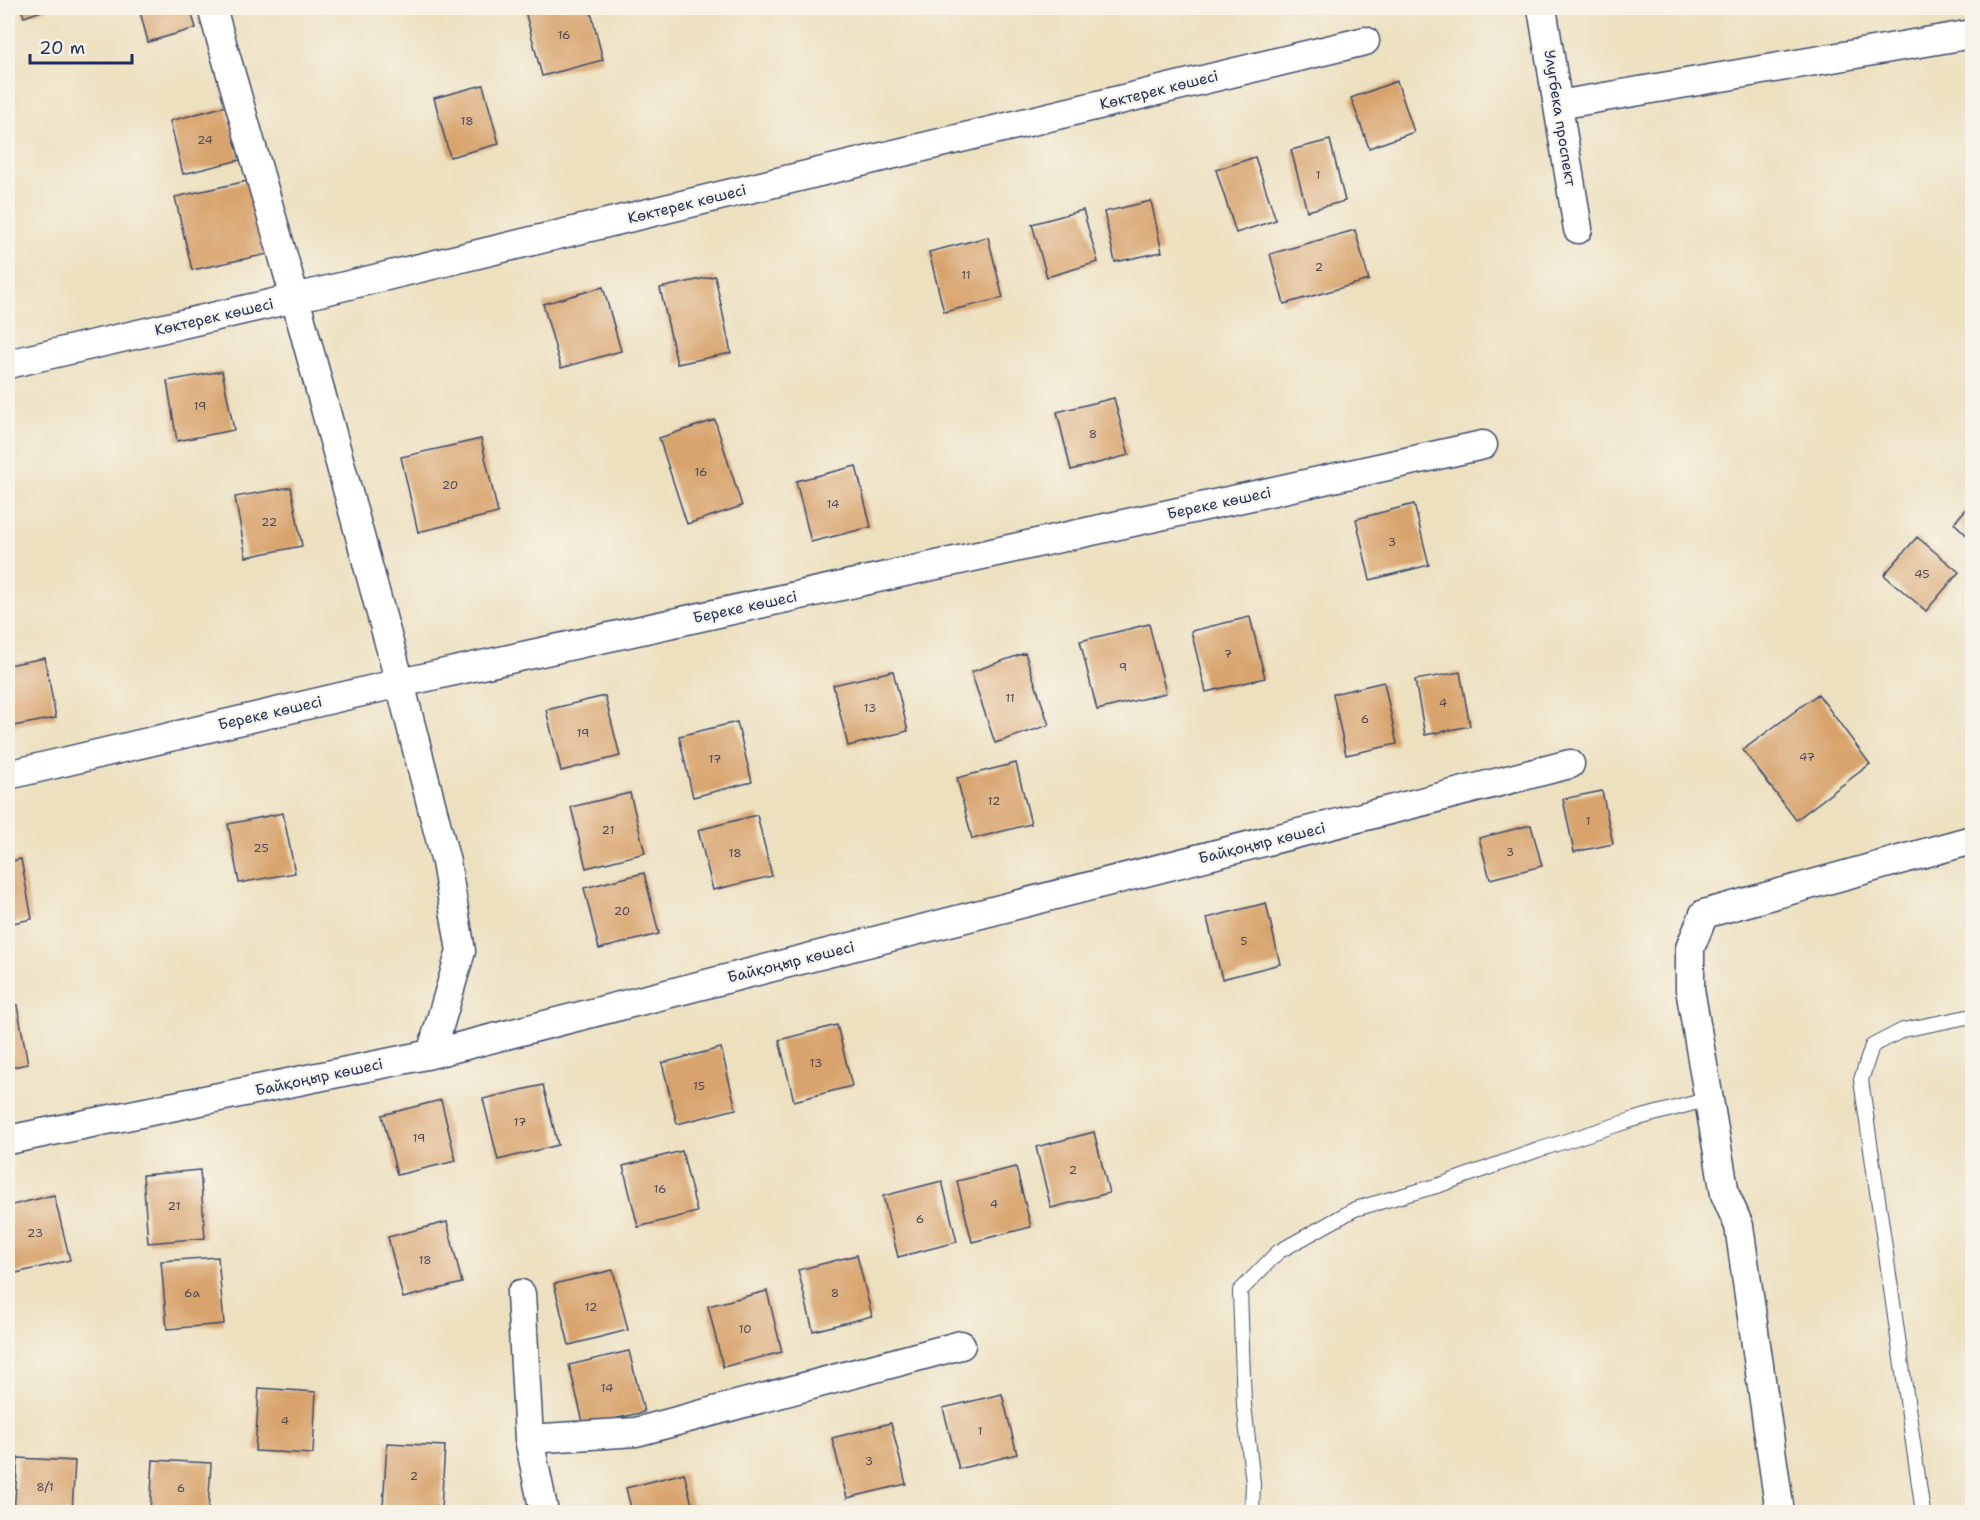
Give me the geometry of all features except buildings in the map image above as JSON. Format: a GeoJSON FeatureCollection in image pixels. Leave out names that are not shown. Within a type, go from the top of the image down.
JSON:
{"type":"FeatureCollection","features":[{"type":"Feature","properties":{"kind":"street"},"geometry":{"type":"LineString","coordinates":[[212,8],[295,298],[400,683],[446,862],[461,951],[431,1054]]}},
{"type":"Feature","properties":{"kind":"street","name":"Улугбека проспект"},"geometry":{"type":"LineString","coordinates":[[1542,8],[1578,229]]}},
{"type":"Feature","properties":{"kind":"street"},"geometry":{"type":"LineString","coordinates":[[1558,105],[1972,34]]}},
{"type":"Feature","properties":{"kind":"street","name":"Көктерек көшесі"},"geometry":{"type":"LineString","coordinates":[[8,364],[295,298],[1365,41]]}},
{"type":"Feature","properties":{"kind":"street","name":"Береке көшесі"},"geometry":{"type":"LineString","coordinates":[[8,775],[400,683],[1483,445]]}},
{"type":"Feature","properties":{"kind":"street","name":"Байқоңыр көшесі"},"geometry":{"type":"LineString","coordinates":[[8,1140],[431,1054],[1570,764]]}},
{"type":"Feature","properties":{"kind":"street"},"geometry":{"type":"LineString","coordinates":[[1780,1512],[1739,1226],[1725,1194],[1690,989],[1690,948],[1704,914],[1972,840]]}},
{"type":"Feature","properties":{"kind":"street"},"geometry":{"type":"LineString","coordinates":[[521,1294],[529,1439],[544,1512]]}},
{"type":"Feature","properties":{"kind":"street"},"geometry":{"type":"LineString","coordinates":[[529,1439],[636,1432],[961,1345]]}},
{"type":"Feature","properties":{"kind":"lane"},"geometry":{"type":"LineString","coordinates":[[1923,1512],[1861,1080],[1872,1046],[1903,1030],[1972,1016]]}},
{"type":"Feature","properties":{"kind":"lane"},"geometry":{"type":"LineString","coordinates":[[1252,1512],[1253,1483],[1244,1405],[1240,1291],[1278,1252],[1355,1209],[1440,1185],[1635,1119],[1709,1099]]}}]}
